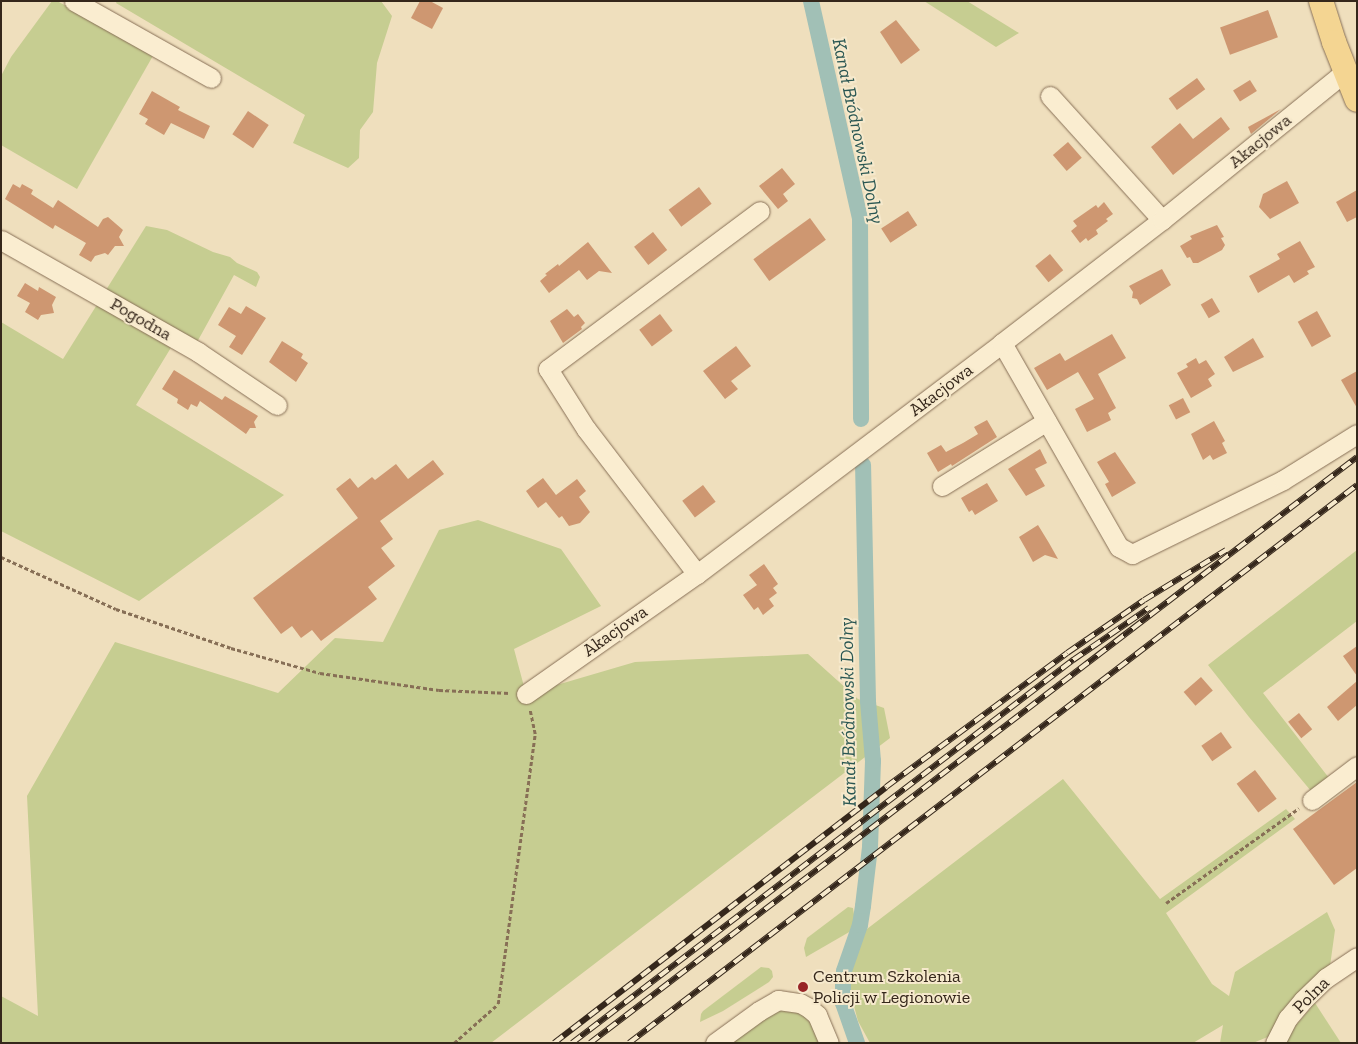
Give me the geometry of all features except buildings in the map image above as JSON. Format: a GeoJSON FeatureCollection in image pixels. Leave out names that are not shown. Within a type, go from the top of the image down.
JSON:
{"type":"FeatureCollection","features":[{"type":"Feature","properties":{"kind":"main road"},"geometry":{"type":"LineString","coordinates":[[1321,1],[1345,72],[1357,100]]}},
{"type":"Feature","properties":{"kind":"street"},"geometry":{"type":"LineString","coordinates":[[74,1],[210,78]]}},
{"type":"Feature","properties":{"kind":"street","name":"Akacjowa"},"geometry":{"type":"LineString","coordinates":[[526,694],[698,574],[1162,220],[1345,72]]}},
{"type":"Feature","properties":{"kind":"street"},"geometry":{"type":"LineString","coordinates":[[1050,96],[1162,220]]}},
{"type":"Feature","properties":{"kind":"street"},"geometry":{"type":"LineString","coordinates":[[698,574],[586,429],[548,369],[760,211]]}},
{"type":"Feature","properties":{"kind":"street","name":"Pogodna"},"geometry":{"type":"LineString","coordinates":[[1,240],[198,352],[276,405]]}},
{"type":"Feature","properties":{"kind":"street"},"geometry":{"type":"LineString","coordinates":[[1002,343],[1119,547],[1132,554],[1283,480],[1357,434]]}},
{"type":"Feature","properties":{"kind":"street"},"geometry":{"type":"LineString","coordinates":[[942,486],[1047,421]]}},
{"type":"Feature","properties":{"kind":"street"},"geometry":{"type":"LineString","coordinates":[[1312,800],[1357,766]]}},
{"type":"Feature","properties":{"kind":"street","name":"Polna"},"geometry":{"type":"LineString","coordinates":[[1275,1043],[1288,1018],[1303,1000],[1326,978],[1357,957]]}},
{"type":"Feature","properties":{"kind":"street"},"geometry":{"type":"LineString","coordinates":[[714,1043],[778,1000],[800,1003],[810,1008],[817,1015],[829,1043]]}},
{"type":"Feature","properties":{"kind":"path"},"geometry":{"type":"LineString","coordinates":[[1,556],[116,609],[230,648],[320,673],[439,690],[526,694],[535,734],[498,1004],[454,1043]]}},
{"type":"Feature","properties":{"kind":"path"},"geometry":{"type":"LineString","coordinates":[[1166,903],[1312,800]]}},
{"type":"Feature","properties":{"kind":"green space"},"geometry":{"type":"Polygon","coordinates":[[[52,1],[57,1],[154,54],[77,189],[1,145],[1,76],[11,57],[52,1]]]}},
{"type":"Feature","properties":{"kind":"green space"},"geometry":{"type":"Polygon","coordinates":[[[117,1],[381,1],[392,16],[377,63],[373,112],[360,130],[359,158],[348,168],[293,143],[305,115],[116,3],[117,1]]]}},
{"type":"Feature","properties":{"kind":"green space"},"geometry":{"type":"Polygon","coordinates":[[[924,1],[967,1],[1019,33],[996,47],[924,1]]]}},
{"type":"Feature","properties":{"kind":"green space"},"geometry":{"type":"Polygon","coordinates":[[[146,226],[167,230],[213,252],[230,257],[237,263],[257,272],[260,277],[256,287],[234,275],[196,344],[106,290],[146,226]]]}},
{"type":"Feature","properties":{"kind":"green space"},"geometry":{"type":"Polygon","coordinates":[[[98,303],[172,346],[136,405],[284,495],[139,601],[1,531],[1,322],[63,359],[98,303]]]}},
{"type":"Feature","properties":{"kind":"green space"},"geometry":{"type":"Polygon","coordinates":[[[478,520],[561,549],[601,606],[514,649],[526,694],[635,662],[808,654],[858,699],[884,708],[890,738],[491,1043],[1,1043],[1,996],[38,1016],[27,796],[115,642],[278,693],[335,638],[383,642],[439,530],[478,520]]]}},
{"type":"Feature","properties":{"kind":"green space"},"geometry":{"type":"Polygon","coordinates":[[[1357,550],[1357,621],[1263,693],[1329,778],[1311,791],[1208,665],[1357,550]]]}},
{"type":"Feature","properties":{"kind":"green space"},"geometry":{"type":"Polygon","coordinates":[[[1063,779],[1160,899],[1286,809],[1295,819],[1166,913],[1212,984],[1229,996],[1235,972],[1327,912],[1335,930],[1330,966],[1270,1036],[1253,1043],[1220,1043],[1223,1025],[1193,1043],[870,1043],[858,1021],[850,991],[849,979],[852,962],[863,932],[1063,779]]]}},
{"type":"Feature","properties":{"kind":"green space"},"geometry":{"type":"Polygon","coordinates":[[[848,907],[853,908],[855,921],[851,931],[806,957],[804,948],[807,938],[848,907]]]}},
{"type":"Feature","properties":{"kind":"green space"},"geometry":{"type":"Polygon","coordinates":[[[761,967],[769,968],[772,971],[773,977],[769,982],[723,1011],[700,1022],[703,1011],[761,967]]]}},
{"type":"Feature","properties":{"kind":"green space"},"geometry":{"type":"Polygon","coordinates":[[[1315,1003],[1341,1043],[1286,1043],[1290,1032],[1315,1003]]]}},
{"type":"Feature","properties":{"kind":"green space"},"geometry":{"type":"Polygon","coordinates":[[[802,1008],[825,1043],[724,1043],[779,1009],[802,1008]]]}},
{"type":"Feature","properties":{"kind":"waterway","name":"Kanał Bródnowski Dolny"},"geometry":{"type":"LineString","coordinates":[[811,1],[860,219],[861,419]]}},
{"type":"Feature","properties":{"kind":"waterway","name":"Kanał Bródnowski Dolny"},"geometry":{"type":"LineString","coordinates":[[857,1043],[843,1003],[843,985],[844,971],[860,925],[870,847],[873,761],[868,701],[863,465]]}},
{"type":"Feature","properties":{"kind":"railway"},"geometry":{"type":"LineString","coordinates":[[590,1043],[1357,457]]}},
{"type":"Feature","properties":{"kind":"railway"},"geometry":{"type":"LineString","coordinates":[[629,1043],[1357,485]]}},
{"type":"Feature","properties":{"kind":"railway"},"geometry":{"type":"LineString","coordinates":[[554,1043],[886,787],[1067,653],[1144,600],[1226,550]]}},
{"type":"Feature","properties":{"kind":"railway"},"geometry":{"type":"LineString","coordinates":[[572,1043],[1073,660],[1149,608]]}},
{"type":"Feature","properties":{"kind":"place","name":"Centrum Szkolenia Policji w Legionowie"},"geometry":{"type":"Point","coordinates":[803,987]}}]}
